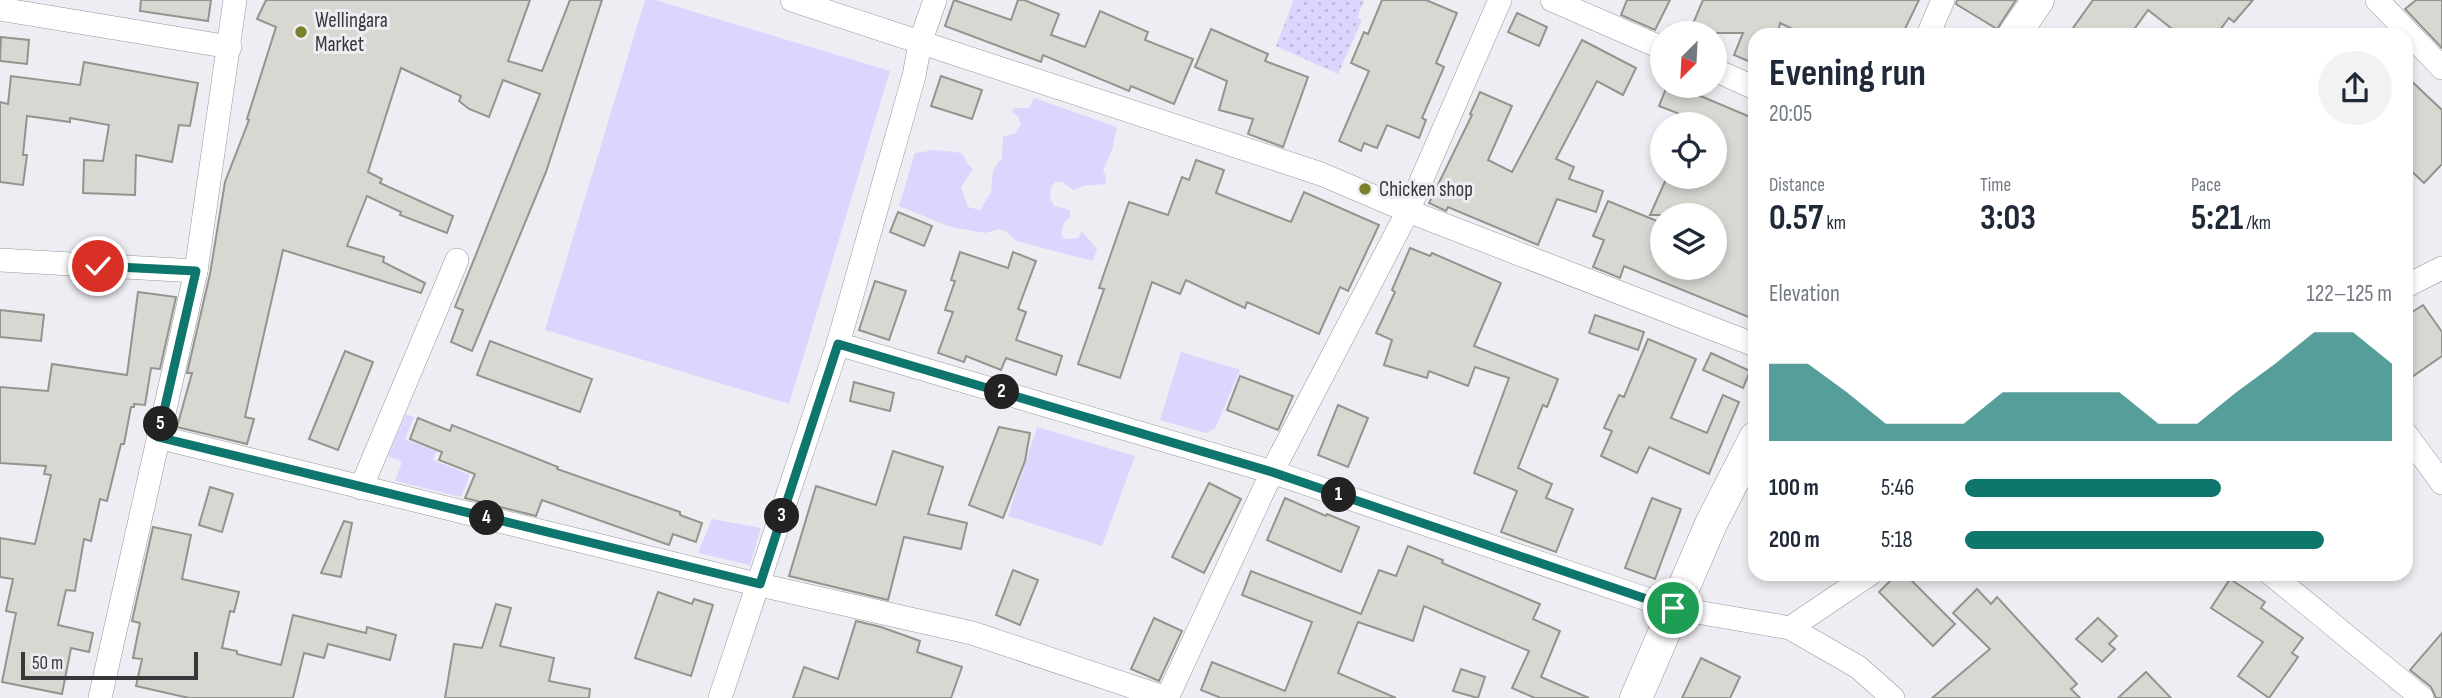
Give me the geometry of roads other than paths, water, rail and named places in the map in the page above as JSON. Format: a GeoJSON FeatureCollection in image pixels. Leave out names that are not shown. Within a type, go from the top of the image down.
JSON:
{"type":"FeatureCollection","features":[{"type":"Feature","properties":{"kind":"street"},"geometry":{"type":"LineString","coordinates":[[100,698],[196,271],[235,0]]}},
{"type":"Feature","properties":{"kind":"street"},"geometry":{"type":"LineString","coordinates":[[792,0],[1321,174],[1408,211],[1748,342]]}},
{"type":"Feature","properties":{"kind":"street"},"geometry":{"type":"LineString","coordinates":[[720,698],[838,344],[914,76],[920,43],[935,0]]}},
{"type":"Feature","properties":{"kind":"street"},"geometry":{"type":"LineString","coordinates":[[158,437],[972,633],[1166,698],[1272,472],[1408,211],[1500,0]]}},
{"type":"Feature","properties":{"kind":"street"},"geometry":{"type":"LineString","coordinates":[[1552,0],[1650,43]]}},
{"type":"Feature","properties":{"kind":"street"},"geometry":{"type":"LineString","coordinates":[[1931,28],[1943,0]]}},
{"type":"Feature","properties":{"kind":"street"},"geometry":{"type":"LineString","coordinates":[[2021,28],[2038,0]]}},
{"type":"Feature","properties":{"kind":"street"},"geometry":{"type":"LineString","coordinates":[[2377,0],[2404,28]]}},
{"type":"Feature","properties":{"kind":"street"},"geometry":{"type":"LineString","coordinates":[[0,9],[230,47]]}},
{"type":"Feature","properties":{"kind":"street"},"geometry":{"type":"LineString","coordinates":[[2413,38],[2442,68]]}},
{"type":"Feature","properties":{"kind":"street"},"geometry":{"type":"LineString","coordinates":[[1727,76],[1748,85]]}},
{"type":"Feature","properties":{"kind":"street"},"geometry":{"type":"LineString","coordinates":[[0,260],[196,271]]}},
{"type":"Feature","properties":{"kind":"street"},"geometry":{"type":"LineString","coordinates":[[361,488],[457,260]]}},
{"type":"Feature","properties":{"kind":"street"},"geometry":{"type":"LineString","coordinates":[[2413,282],[2442,268]]}},
{"type":"Feature","properties":{"kind":"street"},"geometry":{"type":"LineString","coordinates":[[838,344],[1272,472],[1673,608],[1790,628],[1858,667],[1893,698]]}},
{"type":"Feature","properties":{"kind":"street"},"geometry":{"type":"LineString","coordinates":[[2413,444],[2442,483]]}},
{"type":"Feature","properties":{"kind":"street"},"geometry":{"type":"LineString","coordinates":[[1636,698],[1711,524],[1748,452]]}},
{"type":"Feature","properties":{"kind":"street"},"geometry":{"type":"LineString","coordinates":[[1790,628],[1860,581]]}},
{"type":"Feature","properties":{"kind":"street"},"geometry":{"type":"LineString","coordinates":[[2279,581],[2410,694]]}},
{"type":"Feature","properties":{"kind":"place","name":"Wellingara Market"},"geometry":{"type":"Point","coordinates":[301,32]}},
{"type":"Feature","properties":{"kind":"place","name":"Chicken shop"},"geometry":{"type":"Point","coordinates":[1365,189]}}]}
